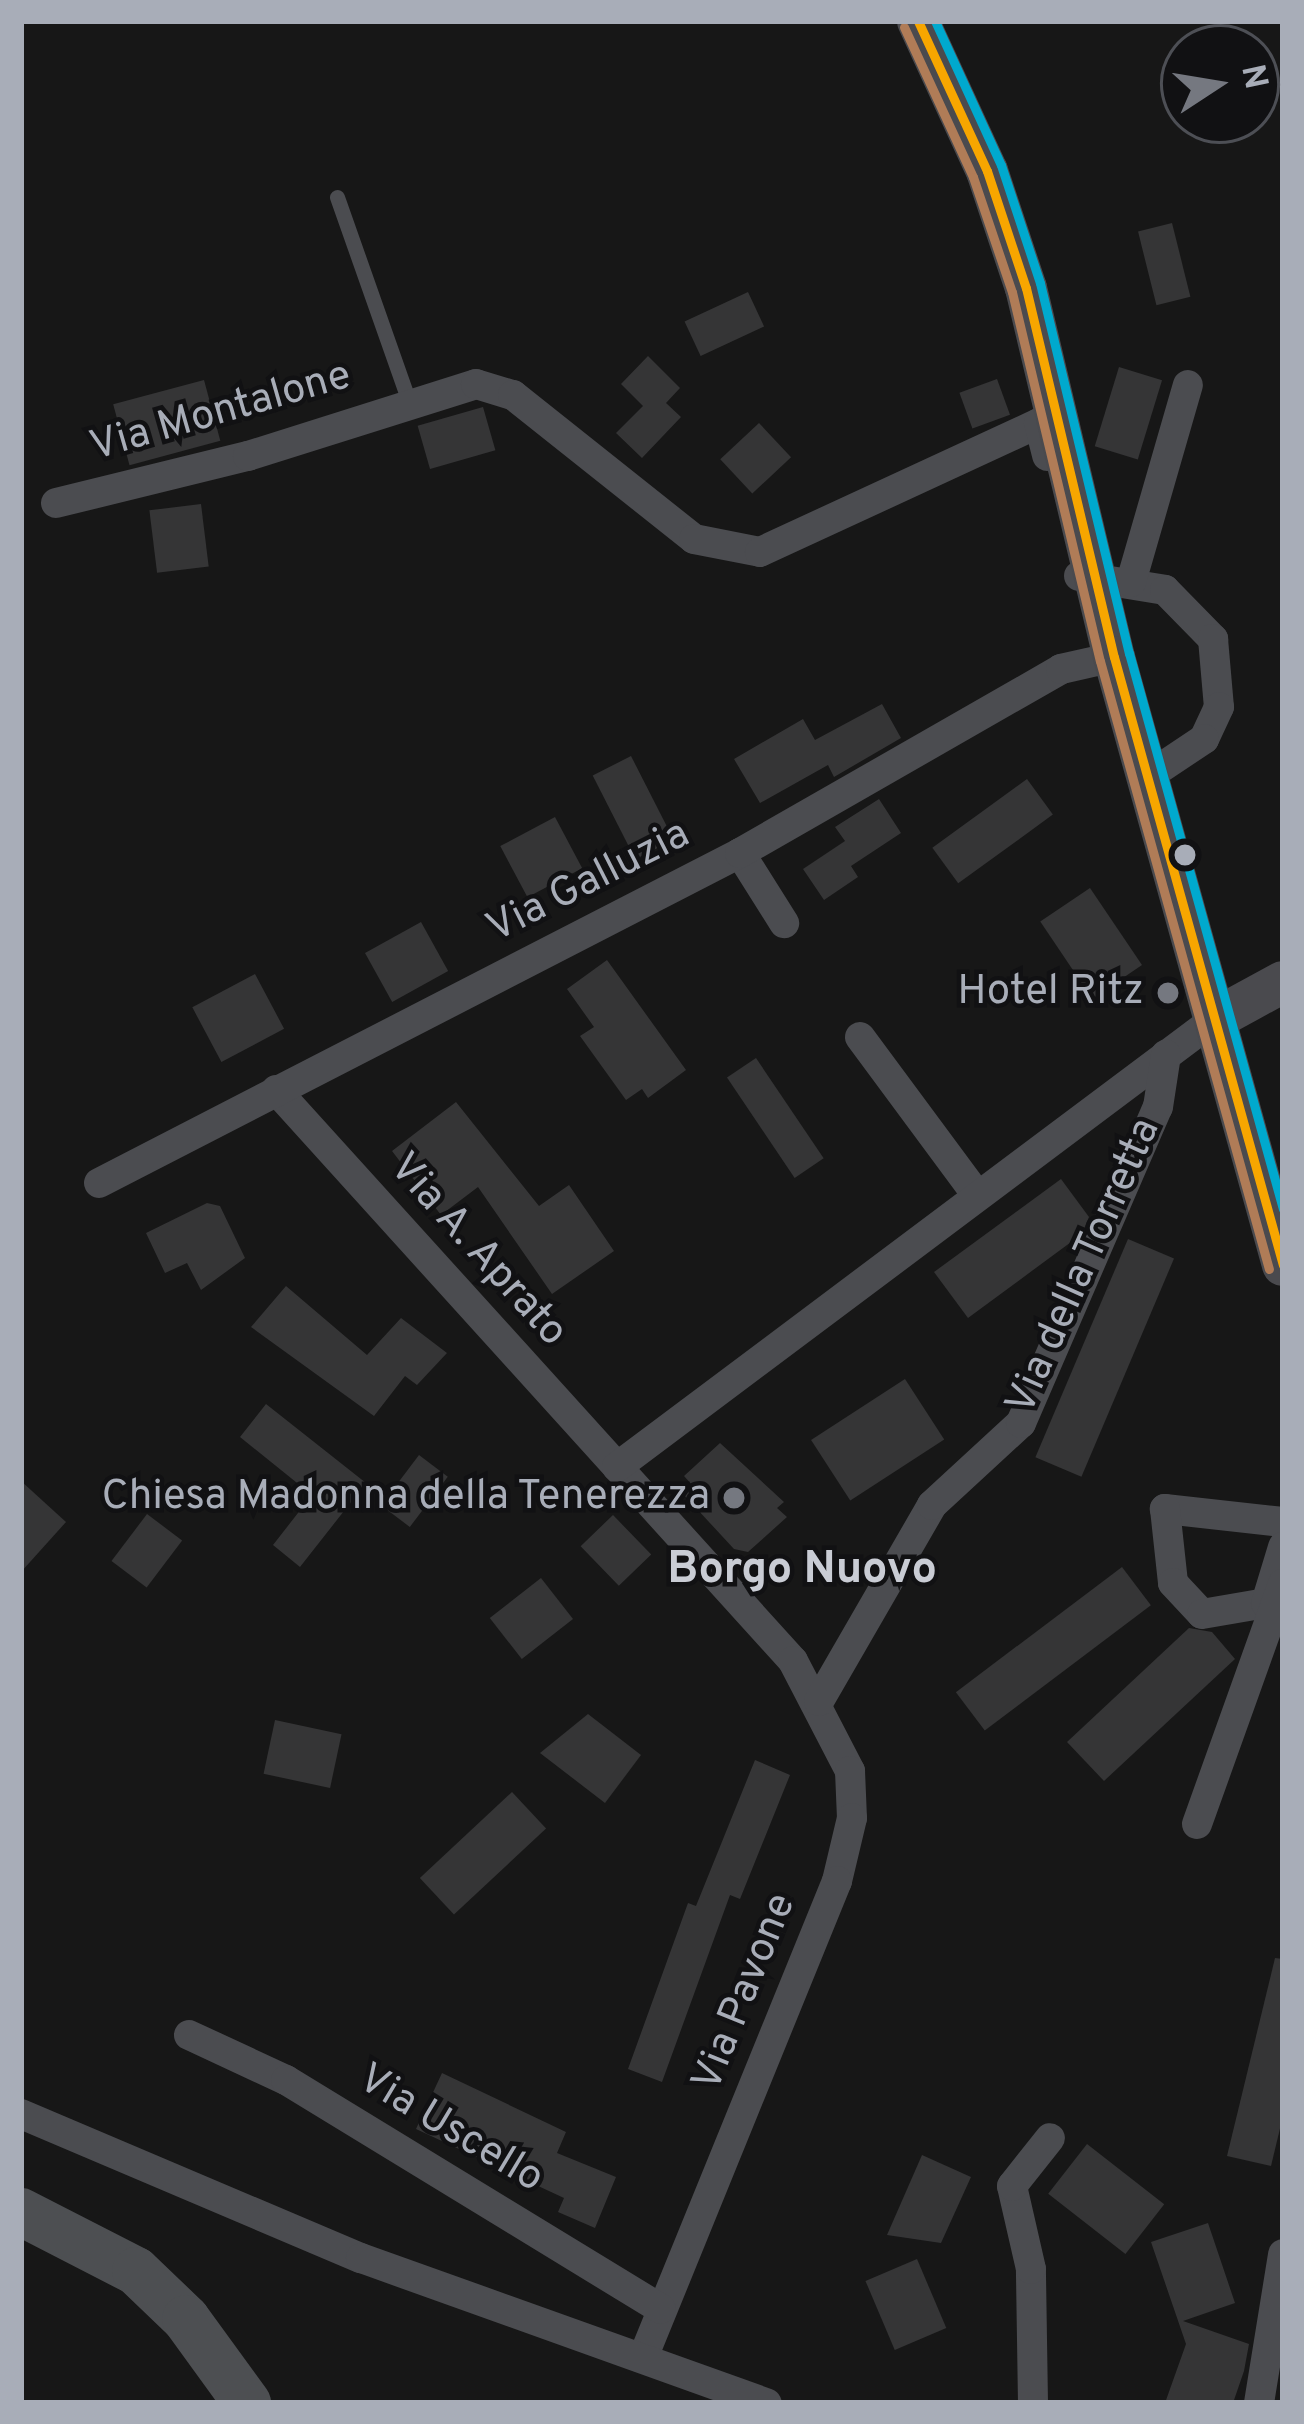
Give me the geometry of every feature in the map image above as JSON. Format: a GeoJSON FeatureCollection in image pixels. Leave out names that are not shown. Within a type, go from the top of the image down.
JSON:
{"type":"FeatureCollection","features":[{"type":"Feature","properties":{"kind":"main road"},"geometry":{"type":"LineString","coordinates":[[918,21],[941,66],[1026,289],[1113,584],[1114,657],[1283,1265]]}},
{"type":"Feature","properties":{"kind":"main road","name":"Via della Torretta"},"geometry":{"type":"LineString","coordinates":[[1215,1019],[1283,982]]}},
{"type":"Feature","properties":{"kind":"main road"},"geometry":{"type":"LineString","coordinates":[[26,2220],[136,2271],[186,2319],[247,2403]]}},
{"type":"Feature","properties":{"kind":"street","name":"Via Montalone"},"geometry":{"type":"LineString","coordinates":[[56,503],[248,456],[476,384],[513,395],[694,539],[760,552],[1039,423],[1074,573],[1113,584]]}},
{"type":"Feature","properties":{"kind":"street"},"geometry":{"type":"LineString","coordinates":[[1147,777],[1204,739],[1223,672],[1193,610],[1113,584],[1188,385]]}},
{"type":"Feature","properties":{"kind":"street","name":"Via Galluzia"},"geometry":{"type":"LineString","coordinates":[[99,1183],[740,853],[1061,669],[1114,657]]}},
{"type":"Feature","properties":{"kind":"street"},"geometry":{"type":"LineString","coordinates":[[740,853],[784,923]]}},
{"type":"Feature","properties":{"kind":"street","name":"Via della Torretta"},"geometry":{"type":"LineString","coordinates":[[617,1467],[1215,1019]]}},
{"type":"Feature","properties":{"kind":"street"},"geometry":{"type":"LineString","coordinates":[[860,1036],[976,1194]]}},
{"type":"Feature","properties":{"kind":"street","name":"Via della Torretta"},"geometry":{"type":"LineString","coordinates":[[819,1701],[932,1504],[1021,1423],[1158,1107],[1166,1055]]}},
{"type":"Feature","properties":{"kind":"street","name":"Via A. Aprato"},"geometry":{"type":"LineString","coordinates":[[275,1090],[793,1661]]}},
{"type":"Feature","properties":{"kind":"street"},"geometry":{"type":"LineString","coordinates":[[1283,1522],[1165,1509],[1173,1583],[1202,1614],[1266,1603],[1283,1546]]}},
{"type":"Feature","properties":{"kind":"street"},"geometry":{"type":"LineString","coordinates":[[1197,1824],[1283,1584]]}},
{"type":"Feature","properties":{"kind":"street","name":"Via Pavone"},"geometry":{"type":"LineString","coordinates":[[644,2355],[837,1881],[852,1818],[850,1771],[819,1701],[793,1661]]}},
{"type":"Feature","properties":{"kind":"street","name":"Via Uscello"},"geometry":{"type":"LineString","coordinates":[[189,2036],[286,2080],[661,2309]]}},
{"type":"Feature","properties":{"kind":"street"},"geometry":{"type":"LineString","coordinates":[[21,2114],[484,2303],[644,2355],[767,2403]]}},
{"type":"Feature","properties":{"kind":"street"},"geometry":{"type":"LineString","coordinates":[[1033,2403],[1031,2269],[1012,2186],[1050,2138]]}},
{"type":"Feature","properties":{"kind":"street"},"geometry":{"type":"LineString","coordinates":[[1258,2403],[1283,2254]]}},
{"type":"Feature","properties":{"kind":"lane","name":"Via Montalone"},"geometry":{"type":"LineString","coordinates":[[337,197],[409,402]]}},
{"type":"Feature","properties":{"kind":"building"},"geometry":{"type":"Polygon","coordinates":[[[1172,223],[1190,297],[1156,305],[1138,231],[1172,223]]]}},
{"type":"Feature","properties":{"kind":"building"},"geometry":{"type":"Polygon","coordinates":[[[748,292],[764,326],[701,356],[685,322],[748,292]]]}},
{"type":"Feature","properties":{"kind":"building"},"geometry":{"type":"Polygon","coordinates":[[[648,356],[680,388],[666,403],[681,417],[642,458],[616,433],[643,406],[621,384],[648,356]]]}},
{"type":"Feature","properties":{"kind":"building"},"geometry":{"type":"Polygon","coordinates":[[[1119,367],[1162,380],[1138,460],[1095,446],[1119,367]]]}},
{"type":"Feature","properties":{"kind":"building"},"geometry":{"type":"Polygon","coordinates":[[[997,379],[1010,415],[972,428],[959,393],[997,379]]]}},
{"type":"Feature","properties":{"kind":"building"},"geometry":{"type":"Polygon","coordinates":[[[204,380],[220,441],[130,465],[113,404],[204,380]]]}},
{"type":"Feature","properties":{"kind":"building"},"geometry":{"type":"Polygon","coordinates":[[[483,407],[495,450],[430,469],[418,426],[483,407]]]}},
{"type":"Feature","properties":{"kind":"building"},"geometry":{"type":"Polygon","coordinates":[[[759,423],[791,457],[752,494],[720,459],[759,423]]]}},
{"type":"Feature","properties":{"kind":"building"},"geometry":{"type":"Polygon","coordinates":[[[201,504],[209,567],[157,573],[149,510],[201,504]]]}},
{"type":"Feature","properties":{"kind":"building"},"geometry":{"type":"Polygon","coordinates":[[[882,704],[901,738],[834,777],[828,765],[760,803],[734,759],[803,719],[815,740],[882,704]]]}},
{"type":"Feature","properties":{"kind":"building"},"geometry":{"type":"Polygon","coordinates":[[[631,756],[674,840],[635,859],[593,776],[631,756]]]}},
{"type":"Feature","properties":{"kind":"building"},"geometry":{"type":"Polygon","coordinates":[[[1027,779],[1053,815],[958,883],[932,848],[1027,779]]]}},
{"type":"Feature","properties":{"kind":"building"},"geometry":{"type":"Polygon","coordinates":[[[879,799],[901,833],[851,866],[858,877],[824,900],[803,869],[845,841],[835,827],[879,799]]]}},
{"type":"Feature","properties":{"kind":"building"},"geometry":{"type":"Polygon","coordinates":[[[555,817],[582,868],[527,897],[500,846],[555,817]]]}},
{"type":"Feature","properties":{"kind":"building"},"geometry":{"type":"Polygon","coordinates":[[[1090,888],[1142,965],[1092,999],[1040,922],[1090,888]]]}},
{"type":"Feature","properties":{"kind":"building"},"geometry":{"type":"Polygon","coordinates":[[[421,922],[448,971],[392,1002],[365,953],[421,922]]]}},
{"type":"Feature","properties":{"kind":"building"},"geometry":{"type":"Polygon","coordinates":[[[607,960],[686,1070],[648,1098],[642,1089],[626,1100],[580,1036],[594,1027],[567,989],[607,960]]]}},
{"type":"Feature","properties":{"kind":"building"},"geometry":{"type":"Polygon","coordinates":[[[255,974],[284,1029],[221,1062],[192,1007],[255,974]]]}},
{"type":"Feature","properties":{"kind":"building"},"geometry":{"type":"Polygon","coordinates":[[[756,1058],[824,1158],[795,1178],[727,1078],[756,1058]]]}},
{"type":"Feature","properties":{"kind":"building"},"geometry":{"type":"Polygon","coordinates":[[[456,1102],[539,1206],[569,1185],[614,1251],[552,1294],[478,1187],[441,1215],[392,1151],[456,1102]]]}},
{"type":"Feature","properties":{"kind":"building"},"geometry":{"type":"Polygon","coordinates":[[[1061,1179],[1089,1217],[1082,1234],[968,1318],[934,1272],[1061,1179]]]}},
{"type":"Feature","properties":{"kind":"building"},"geometry":{"type":"Polygon","coordinates":[[[207,1203],[220,1206],[245,1258],[201,1290],[187,1263],[165,1273],[146,1233],[207,1203]]]}},
{"type":"Feature","properties":{"kind":"building"},"geometry":{"type":"Polygon","coordinates":[[[1128,1239],[1174,1259],[1081,1477],[1035,1457],[1128,1239]]]}},
{"type":"Feature","properties":{"kind":"building"},"geometry":{"type":"Polygon","coordinates":[[[286,1286],[367,1355],[401,1318],[447,1353],[417,1385],[405,1376],[374,1416],[251,1327],[286,1286]]]}},
{"type":"Feature","properties":{"kind":"building"},"geometry":{"type":"Polygon","coordinates":[[[905,1379],[944,1439],[850,1500],[811,1440],[905,1379]]]}},
{"type":"Feature","properties":{"kind":"building"},"geometry":{"type":"Polygon","coordinates":[[[266,1404],[366,1483],[300,1567],[273,1545],[312,1495],[240,1437],[266,1404]]]}},
{"type":"Feature","properties":{"kind":"building","name":"Chiesa Madonna della Tenerezza"},"geometry":{"type":"Polygon","coordinates":[[[720,1443],[784,1502],[777,1508],[787,1517],[748,1552],[734,1549],[684,1495],[693,1486],[684,1476],[720,1443]]]}},
{"type":"Feature","properties":{"kind":"building"},"geometry":{"type":"Polygon","coordinates":[[[419,1455],[448,1477],[410,1527],[381,1505],[419,1455]]]}},
{"type":"Feature","properties":{"kind":"building"},"geometry":{"type":"Polygon","coordinates":[[[21,1481],[66,1522],[21,1572],[21,1481]]]}},
{"type":"Feature","properties":{"kind":"building"},"geometry":{"type":"Polygon","coordinates":[[[147,1514],[182,1540],[147,1588],[111,1561],[147,1514]]]}},
{"type":"Feature","properties":{"kind":"building"},"geometry":{"type":"Polygon","coordinates":[[[613,1515],[651,1555],[619,1586],[581,1546],[613,1515]]]}},
{"type":"Feature","properties":{"kind":"building"},"geometry":{"type":"Polygon","coordinates":[[[1122,1567],[1151,1605],[985,1731],[956,1692],[1122,1567]]]}},
{"type":"Feature","properties":{"kind":"building"},"geometry":{"type":"Polygon","coordinates":[[[541,1578],[573,1619],[522,1659],[490,1618],[541,1578]]]}},
{"type":"Feature","properties":{"kind":"building"},"geometry":{"type":"Polygon","coordinates":[[[1189,1628],[1212,1632],[1235,1659],[1104,1781],[1067,1742],[1189,1628]]]}},
{"type":"Feature","properties":{"kind":"building"},"geometry":{"type":"Polygon","coordinates":[[[588,1714],[641,1755],[605,1803],[540,1753],[588,1714]]]}},
{"type":"Feature","properties":{"kind":"building"},"geometry":{"type":"Polygon","coordinates":[[[275,1720],[342,1734],[330,1788],[264,1774],[275,1720]]]}},
{"type":"Feature","properties":{"kind":"building"},"geometry":{"type":"Polygon","coordinates":[[[755,1760],[790,1775],[740,1899],[730,1895],[662,2082],[628,2069],[688,1903],[696,1906],[755,1760]]]}},
{"type":"Feature","properties":{"kind":"building"},"geometry":{"type":"Polygon","coordinates":[[[512,1792],[546,1829],[454,1914],[420,1878],[512,1792]]]}},
{"type":"Feature","properties":{"kind":"building"},"geometry":{"type":"Polygon","coordinates":[[[1275,1958],[1283,1959],[1283,2116],[1271,2166],[1227,2156],[1275,1958]]]}},
{"type":"Feature","properties":{"kind":"building"},"geometry":{"type":"Polygon","coordinates":[[[442,2073],[566,2132],[557,2153],[616,2177],[595,2228],[558,2212],[564,2198],[416,2129],[442,2073]]]}},
{"type":"Feature","properties":{"kind":"building"},"geometry":{"type":"Polygon","coordinates":[[[1087,2144],[1164,2204],[1125,2254],[1048,2194],[1087,2144]]]}},
{"type":"Feature","properties":{"kind":"building"},"geometry":{"type":"Polygon","coordinates":[[[922,2155],[971,2177],[941,2243],[887,2235],[922,2155]]]}},
{"type":"Feature","properties":{"kind":"building"},"geometry":{"type":"Polygon","coordinates":[[[1208,2223],[1235,2303],[1183,2321],[1249,2344],[1244,2371],[1233,2403],[1165,2403],[1186,2344],[1151,2242],[1208,2223]]]}},
{"type":"Feature","properties":{"kind":"building"},"geometry":{"type":"Polygon","coordinates":[[[917,2259],[946,2328],[895,2350],[865,2281],[917,2259]]]}},
{"type":"Feature","properties":{"kind":"transit line"},"geometry":{"type":"LineString","coordinates":[[918,21],[987,171],[1026,288],[1114,657],[1283,1265]]}},
{"type":"Feature","properties":{"kind":"transit line"},"geometry":{"type":"LineString","coordinates":[[935,21],[1001,165],[1040,283],[1129,653],[1283,1209]]}},
{"type":"Feature","properties":{"kind":"transit line"},"geometry":{"type":"LineString","coordinates":[[904,27],[973,177],[1012,292],[1100,661],[1269,1269]]}},
{"type":"Feature","properties":{"kind":"place","name":"Hotel Ritz"},"geometry":{"type":"Point","coordinates":[1168,993]}},
{"type":"Feature","properties":{"kind":"place","name":"Chiesa Madonna della Tenerezza"},"geometry":{"type":"Point","coordinates":[734,1498]}},
{"type":"Feature","properties":{"kind":"district","name":"Borgo Nuovo"},"geometry":{"type":"Point","coordinates":[802,1571]}}]}
